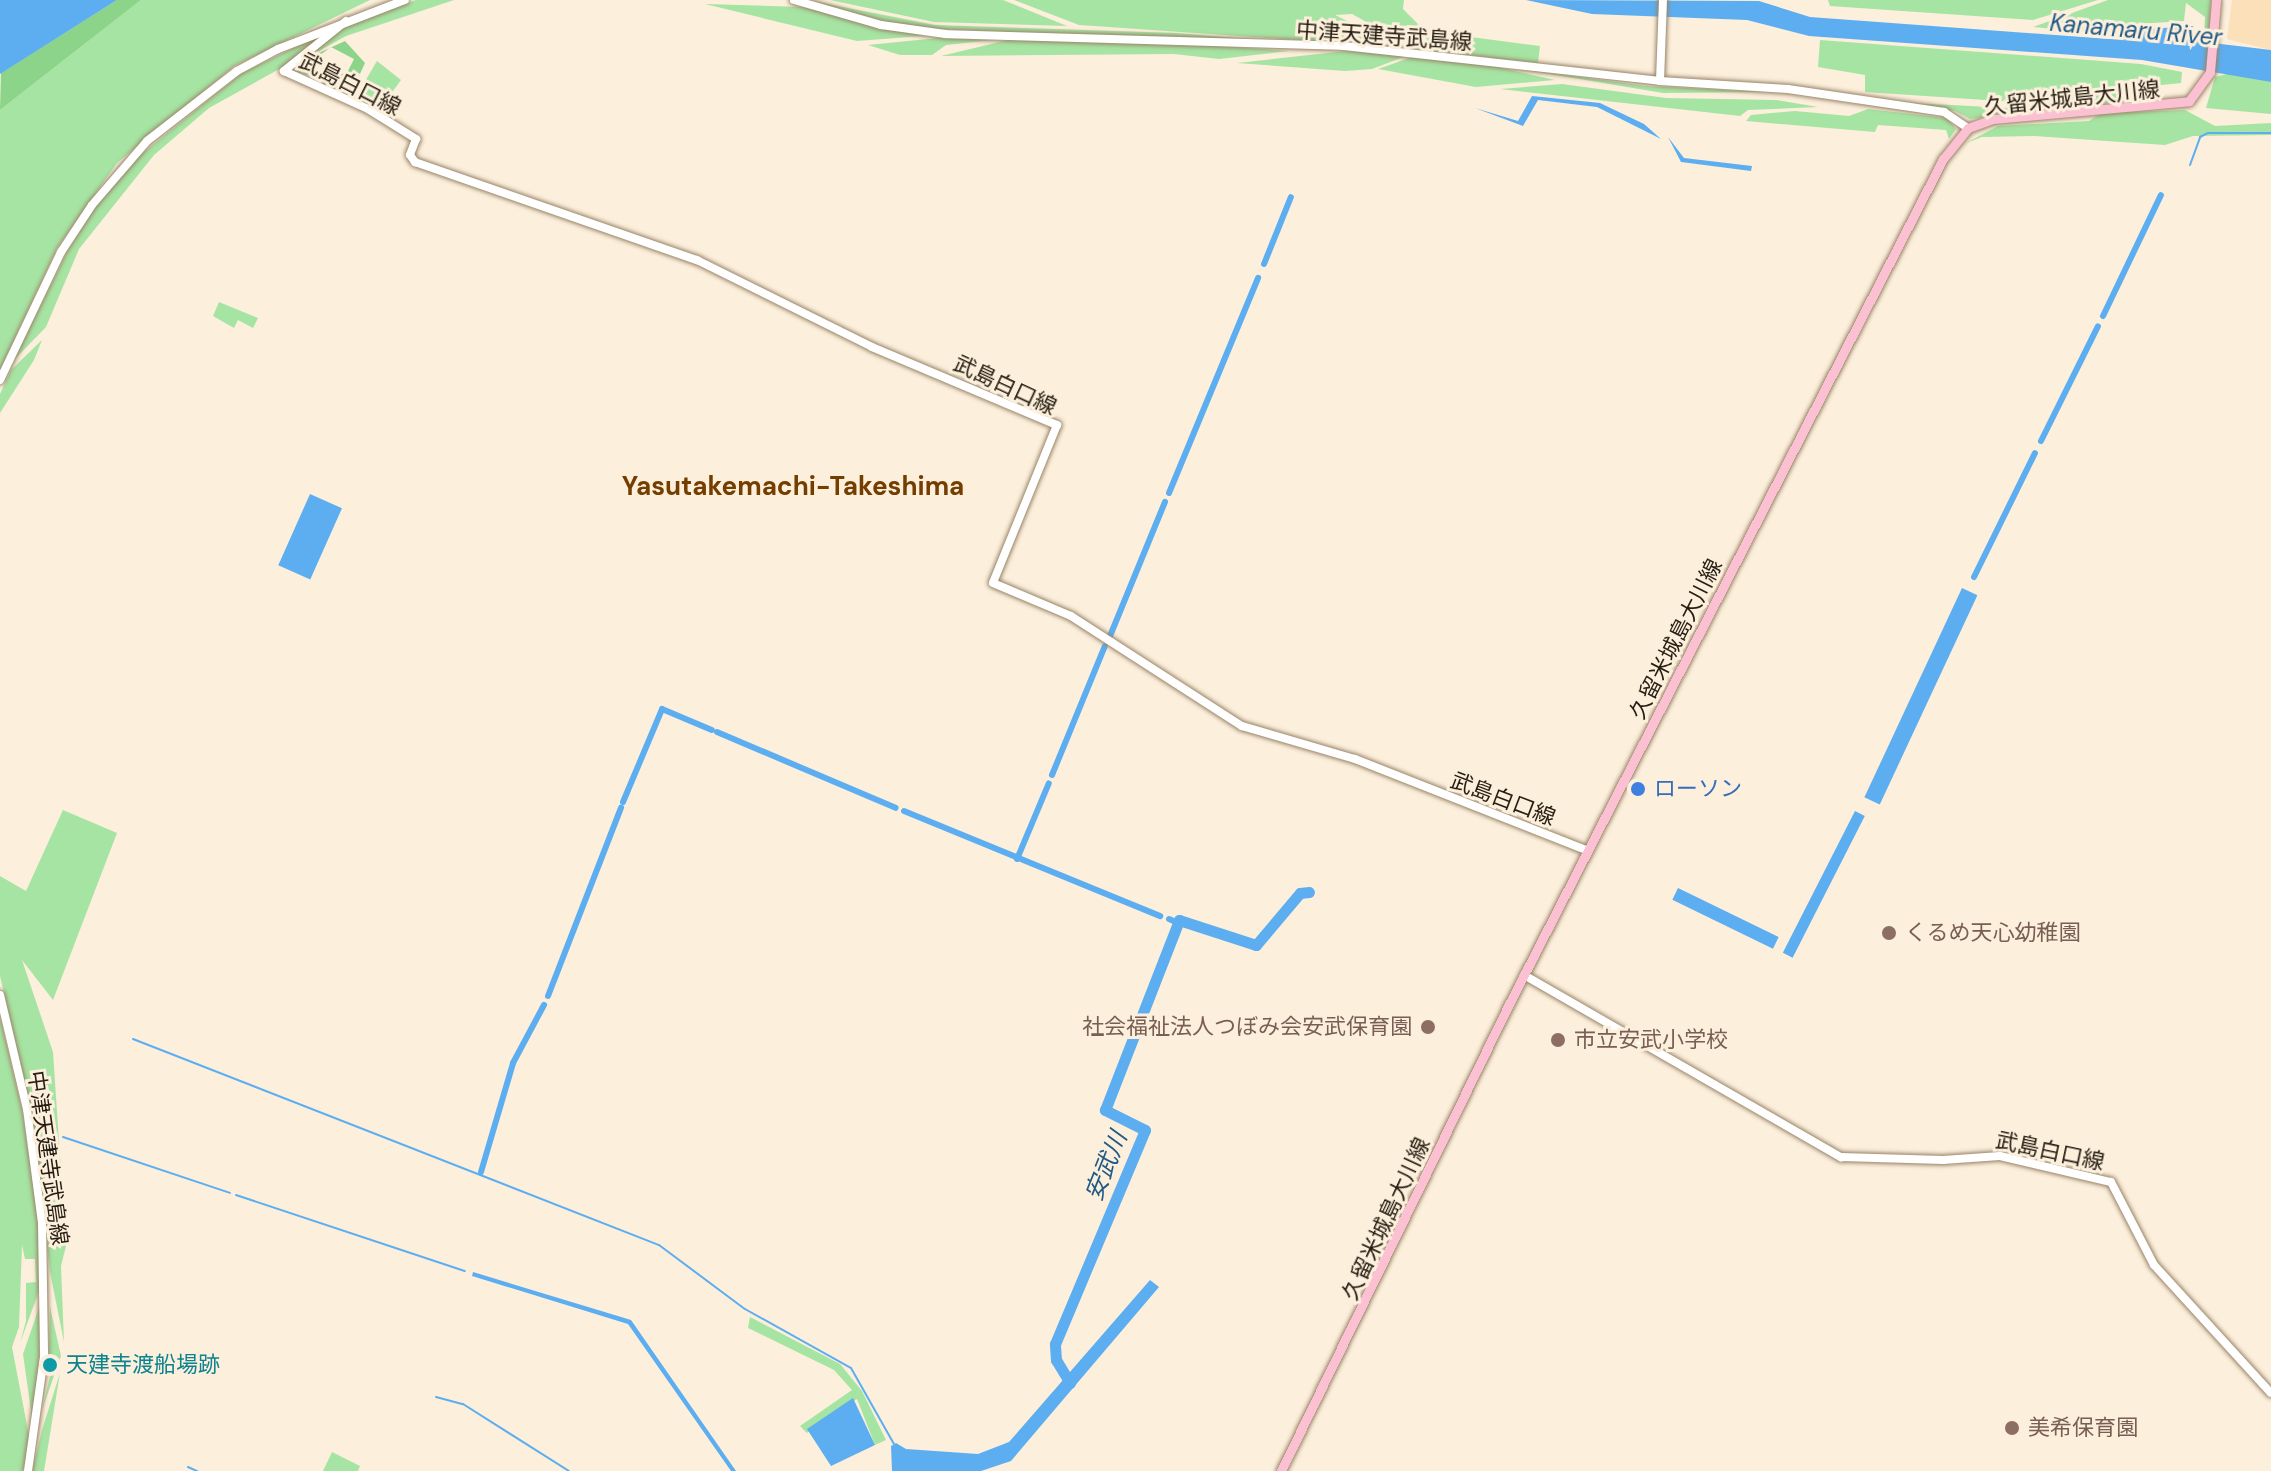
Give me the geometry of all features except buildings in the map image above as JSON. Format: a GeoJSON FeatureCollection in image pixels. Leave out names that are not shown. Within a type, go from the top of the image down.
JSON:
{"type":"FeatureCollection","features":[{"type":"Feature","properties":{"kind":"main road"},"geometry":{"type":"LineString","coordinates":[[0,380],[61,252],[121,168],[187,106],[237,71],[346,21],[405,0]]}},
{"type":"Feature","properties":{"kind":"main road","name":"中津天建寺武島線"},"geometry":{"type":"LineString","coordinates":[[794,0],[881,25],[945,34],[1344,46],[1788,89],[1944,112],[1968,128]]}},
{"type":"Feature","properties":{"kind":"main road"},"geometry":{"type":"LineString","coordinates":[[1660,78],[1663,0]]}},
{"type":"Feature","properties":{"kind":"main road","name":"久留米城島大川線"},"geometry":{"type":"LineString","coordinates":[[1281,1471],[1524,975],[1943,159],[1968,128],[1993,119],[2171,107],[2189,101],[2210,72],[2216,0]]}},
{"type":"Feature","properties":{"kind":"main road","name":"武島白口線"},"geometry":{"type":"LineString","coordinates":[[346,21],[284,71],[368,109],[416,139],[410,155],[415,162],[697,260],[872,347],[1057,425],[993,583],[1071,616],[1242,726],[1355,759],[1588,851]]}},
{"type":"Feature","properties":{"kind":"main road","name":"武島白口線"},"geometry":{"type":"LineString","coordinates":[[1524,975],[1841,1157],[1943,1160],[2000,1156],[2111,1182],[2154,1265],[2271,1393]]}},
{"type":"Feature","properties":{"kind":"main road","name":"中津天建寺武島線"},"geometry":{"type":"LineString","coordinates":[[0,995],[27,1109],[42,1223],[44,1357],[28,1471]]}},
{"type":"Feature","properties":{"kind":"shaded area"},"geometry":{"type":"Polygon","coordinates":[[[2232,0],[2271,0],[2271,50],[2227,39],[2232,0]]]}},
{"type":"Feature","properties":{"kind":"green space"},"geometry":{"type":"Polygon","coordinates":[[[117,0],[141,0],[0,110],[1,73],[117,0]]]}},
{"type":"Feature","properties":{"kind":"green space"},"geometry":{"type":"Polygon","coordinates":[[[141,0],[370,0],[234,66],[117,163],[57,248],[0,370],[0,110],[141,0]]]}},
{"type":"Feature","properties":{"kind":"green space"},"geometry":{"type":"Polygon","coordinates":[[[416,0],[454,0],[346,36],[297,63],[351,23],[416,0]]]}},
{"type":"Feature","properties":{"kind":"green space"},"geometry":{"type":"Polygon","coordinates":[[[808,0],[935,25],[1176,33],[1318,45],[936,29],[883,21],[808,0]]]}},
{"type":"Feature","properties":{"kind":"green space"},"geometry":{"type":"Polygon","coordinates":[[[830,0],[1003,0],[1067,26],[934,22],[830,0]]]}},
{"type":"Feature","properties":{"kind":"green space"},"geometry":{"type":"Polygon","coordinates":[[[1014,0],[1404,0],[1403,9],[1425,31],[1540,46],[1538,63],[1415,49],[1352,14],[1335,15],[1400,47],[1079,25],[1014,0]]]}},
{"type":"Feature","properties":{"kind":"green space"},"geometry":{"type":"Polygon","coordinates":[[[1828,0],[2098,0],[2033,20],[1830,6],[1828,0]]]}},
{"type":"Feature","properties":{"kind":"green space"},"geometry":{"type":"Polygon","coordinates":[[[2108,0],[2211,0],[2209,38],[2204,37],[2205,17],[2186,3],[2184,21],[2137,24],[2109,34],[2033,27],[2108,0]]]}},
{"type":"Feature","properties":{"kind":"green space"},"geometry":{"type":"Polygon","coordinates":[[[705,4],[802,7],[923,36],[857,41],[705,4]]]}},
{"type":"Feature","properties":{"kind":"green space"},"geometry":{"type":"Polygon","coordinates":[[[331,30],[281,68],[209,108],[154,155],[79,249],[46,327],[14,360],[67,252],[98,203],[139,156],[242,73],[331,30]]]}},
{"type":"Feature","properties":{"kind":"green space"},"geometry":{"type":"Polygon","coordinates":[[[938,38],[992,40],[946,45],[932,55],[900,55],[868,45],[938,38]]]}},
{"type":"Feature","properties":{"kind":"green space"},"geometry":{"type":"Polygon","coordinates":[[[1008,40],[1137,40],[1289,51],[1219,59],[1174,54],[941,56],[1008,40]]]}},
{"type":"Feature","properties":{"kind":"green space"},"geometry":{"type":"Polygon","coordinates":[[[1820,40],[2141,64],[2182,72],[2181,83],[2122,89],[2122,102],[2075,106],[1865,92],[1865,75],[1818,67],[1820,40]]]}},
{"type":"Feature","properties":{"kind":"green space"},"geometry":{"type":"Polygon","coordinates":[[[345,41],[365,63],[359,76],[351,72],[342,93],[323,85],[325,77],[347,73],[354,59],[331,47],[345,41]]]}},
{"type":"Feature","properties":{"kind":"green space"},"geometry":{"type":"Polygon","coordinates":[[[330,48],[312,61],[315,67],[307,75],[294,71],[297,63],[330,48]]]}},
{"type":"Feature","properties":{"kind":"green space"},"geometry":{"type":"Polygon","coordinates":[[[1346,51],[1406,56],[1372,69],[1345,71],[1237,63],[1346,51]]]}},
{"type":"Feature","properties":{"kind":"green space"},"geometry":{"type":"Polygon","coordinates":[[[1415,56],[1483,64],[1555,80],[1476,87],[1378,69],[1415,56]]]}},
{"type":"Feature","properties":{"kind":"green space"},"geometry":{"type":"Polygon","coordinates":[[[377,61],[401,80],[377,113],[354,100],[377,61]]]}},
{"type":"Feature","properties":{"kind":"green space"},"geometry":{"type":"Polygon","coordinates":[[[1501,66],[1645,86],[1768,92],[1663,93],[1501,66]]]}},
{"type":"Feature","properties":{"kind":"green space"},"geometry":{"type":"Polygon","coordinates":[[[2235,72],[2271,82],[2271,114],[2206,108],[2215,77],[2235,72]]]}},
{"type":"Feature","properties":{"kind":"green space"},"geometry":{"type":"Polygon","coordinates":[[[1562,84],[1666,98],[1777,100],[1818,107],[1748,110],[1740,116],[1500,89],[1562,84]]]}},
{"type":"Feature","properties":{"kind":"green space"},"geometry":{"type":"Polygon","coordinates":[[[1905,103],[2044,110],[1970,119],[1955,111],[1905,103]]]}},
{"type":"Feature","properties":{"kind":"green space"},"geometry":{"type":"Polygon","coordinates":[[[1868,109],[1947,118],[1956,129],[1949,139],[1946,130],[1878,125],[1875,132],[1746,121],[1751,115],[1795,111],[1849,116],[1868,109]]]}},
{"type":"Feature","properties":{"kind":"green space"},"geometry":{"type":"Polygon","coordinates":[[[2185,110],[2215,126],[2271,123],[2271,135],[2193,136],[2165,145],[2034,136],[1982,137],[1966,143],[1998,126],[2089,121],[2101,113],[2185,110]]]}},
{"type":"Feature","properties":{"kind":"green space"},"geometry":{"type":"Polygon","coordinates":[[[219,302],[258,318],[253,328],[238,320],[234,328],[213,316],[219,302]]]}},
{"type":"Feature","properties":{"kind":"green space"},"geometry":{"type":"Polygon","coordinates":[[[42,340],[34,360],[0,413],[0,394],[11,370],[42,340]]]}},
{"type":"Feature","properties":{"kind":"green space"},"geometry":{"type":"Polygon","coordinates":[[[63,810],[117,833],[53,1000],[22,960],[53,1052],[66,1246],[61,1266],[64,1342],[50,1272],[31,1108],[0,976],[0,876],[26,891],[63,810]]]}},
{"type":"Feature","properties":{"kind":"green space"},"geometry":{"type":"Polygon","coordinates":[[[0,1017],[22,1110],[39,1224],[42,1283],[20,1343],[26,1321],[26,1283],[36,1282],[35,1259],[25,1259],[22,1245],[19,1327],[12,1347],[30,1441],[23,1471],[0,1471],[0,1017]]]}},
{"type":"Feature","properties":{"kind":"green space"},"geometry":{"type":"Polygon","coordinates":[[[42,1299],[39,1357],[33,1425],[23,1354],[42,1299]]]}},
{"type":"Feature","properties":{"kind":"green space"},"geometry":{"type":"Polygon","coordinates":[[[50,1307],[61,1356],[42,1410],[54,1359],[49,1353],[50,1307]]]}},
{"type":"Feature","properties":{"kind":"green space"},"geometry":{"type":"Polygon","coordinates":[[[750,1317],[840,1364],[862,1391],[886,1440],[875,1445],[857,1399],[807,1433],[800,1426],[852,1390],[834,1370],[748,1328],[750,1317]]]}},
{"type":"Feature","properties":{"kind":"green space"},"geometry":{"type":"Polygon","coordinates":[[[60,1373],[44,1471],[32,1471],[42,1430],[60,1373]]]}},
{"type":"Feature","properties":{"kind":"green space"},"geometry":{"type":"Polygon","coordinates":[[[332,1452],[360,1466],[358,1471],[323,1471],[332,1452]]]}},
{"type":"Feature","properties":{"kind":"water"},"geometry":{"type":"Polygon","coordinates":[[[0,0],[117,0],[0,74],[0,0]]]}},
{"type":"Feature","properties":{"kind":"water","name":"Kanamaru River"},"geometry":{"type":"Polygon","coordinates":[[[1526,0],[1759,1],[1810,17],[2109,39],[2132,30],[2194,26],[2184,33],[2188,40],[2271,50],[2271,82],[2142,60],[1809,36],[1747,20],[1592,14],[1526,0]]]}},
{"type":"Feature","properties":{"kind":"water"},"geometry":{"type":"Polygon","coordinates":[[[1532,96],[1600,103],[1644,124],[1661,139],[1597,107],[1538,100],[1523,126],[1475,108],[1518,121],[1532,96]]]}},
{"type":"Feature","properties":{"kind":"water"},"geometry":{"type":"Polygon","coordinates":[[[1668,137],[1684,158],[1752,166],[1751,171],[1681,162],[1668,137]]]}},
{"type":"Feature","properties":{"kind":"water"},"geometry":{"type":"Polygon","coordinates":[[[310,494],[342,508],[310,579],[278,565],[310,494]]]}},
{"type":"Feature","properties":{"kind":"water"},"geometry":{"type":"Polygon","coordinates":[[[1962,588],[1977,595],[1880,805],[1864,797],[1962,588]]]}},
{"type":"Feature","properties":{"kind":"water"},"geometry":{"type":"Polygon","coordinates":[[[1855,811],[1865,816],[1793,958],[1783,953],[1855,811]]]}},
{"type":"Feature","properties":{"kind":"water"},"geometry":{"type":"Polygon","coordinates":[[[1678,888],[1779,937],[1773,949],[1672,900],[1678,888]]]}},
{"type":"Feature","properties":{"kind":"water"},"geometry":{"type":"Polygon","coordinates":[[[473,1272],[631,1320],[736,1471],[731,1471],[628,1324],[472,1276],[473,1272]]]}},
{"type":"Feature","properties":{"kind":"water"},"geometry":{"type":"Polygon","coordinates":[[[1150,1280],[1159,1287],[1011,1461],[981,1471],[892,1471],[891,1446],[896,1443],[906,1449],[978,1454],[1009,1442],[1150,1280]]]}},
{"type":"Feature","properties":{"kind":"water"},"geometry":{"type":"Polygon","coordinates":[[[853,1398],[875,1445],[831,1466],[807,1429],[853,1398]]]}},
{"type":"Feature","properties":{"kind":"waterway"},"geometry":{"type":"LineString","coordinates":[[2190,165],[2200,137],[2208,133],[2271,133]]}},
{"type":"Feature","properties":{"kind":"waterway"},"geometry":{"type":"LineString","coordinates":[[2103,316],[2161,195]]}},
{"type":"Feature","properties":{"kind":"waterway"},"geometry":{"type":"LineString","coordinates":[[1264,264],[1291,197]]}},
{"type":"Feature","properties":{"kind":"waterway"},"geometry":{"type":"LineString","coordinates":[[1169,493],[1258,278]]}},
{"type":"Feature","properties":{"kind":"waterway"},"geometry":{"type":"LineString","coordinates":[[2041,441],[2098,326]]}},
{"type":"Feature","properties":{"kind":"waterway"},"geometry":{"type":"LineString","coordinates":[[1974,577],[2035,453]]}},
{"type":"Feature","properties":{"kind":"waterway"},"geometry":{"type":"LineString","coordinates":[[1110,636],[1165,502]]}},
{"type":"Feature","properties":{"kind":"waterway"},"geometry":{"type":"LineString","coordinates":[[1052,775],[1105,646]]}},
{"type":"Feature","properties":{"kind":"waterway"},"geometry":{"type":"LineString","coordinates":[[623,802],[662,709],[712,730]]}},
{"type":"Feature","properties":{"kind":"waterway"},"geometry":{"type":"LineString","coordinates":[[717,732],[896,808]]}},
{"type":"Feature","properties":{"kind":"waterway"},"geometry":{"type":"LineString","coordinates":[[1017,859],[1049,783]]}},
{"type":"Feature","properties":{"kind":"waterway"},"geometry":{"type":"LineString","coordinates":[[548,996],[621,808]]}},
{"type":"Feature","properties":{"kind":"waterway"},"geometry":{"type":"LineString","coordinates":[[904,811],[1160,916]]}},
{"type":"Feature","properties":{"kind":"waterway","name":"安武川"},"geometry":{"type":"LineString","coordinates":[[1070,1383],[1056,1360],[1055,1344],[1145,1130],[1105,1110],[1179,920],[1256,945],[1300,893],[1309,892]]}},
{"type":"Feature","properties":{"kind":"waterway"},"geometry":{"type":"LineString","coordinates":[[1169,919],[1178,923]]}},
{"type":"Feature","properties":{"kind":"waterway"},"geometry":{"type":"LineString","coordinates":[[481,1172],[513,1063],[544,1005]]}},
{"type":"Feature","properties":{"kind":"waterway"},"geometry":{"type":"LineString","coordinates":[[133,1039],[659,1245],[745,1309],[851,1368],[894,1444]]}},
{"type":"Feature","properties":{"kind":"waterway"},"geometry":{"type":"LineString","coordinates":[[63,1137],[230,1193]]}},
{"type":"Feature","properties":{"kind":"waterway"},"geometry":{"type":"LineString","coordinates":[[236,1195],[465,1271]]}},
{"type":"Feature","properties":{"kind":"waterway"},"geometry":{"type":"LineString","coordinates":[[436,1397],[463,1404],[569,1471]]}},
{"type":"Feature","properties":{"kind":"waterway"},"geometry":{"type":"LineString","coordinates":[[188,1467],[197,1471]]}},
{"type":"Feature","properties":{"kind":"place","name":"ローソン"},"geometry":{"type":"Point","coordinates":[1638,789]}},
{"type":"Feature","properties":{"kind":"place","name":"くるめ天心幼稚園"},"geometry":{"type":"Point","coordinates":[1889,933]}},
{"type":"Feature","properties":{"kind":"place","name":"社会福祉法人つぼみ会安武保育園"},"geometry":{"type":"Point","coordinates":[1428,1027]}},
{"type":"Feature","properties":{"kind":"place","name":"市立安武小学校"},"geometry":{"type":"Point","coordinates":[1558,1040]}},
{"type":"Feature","properties":{"kind":"place","name":"天建寺渡船場跡"},"geometry":{"type":"Point","coordinates":[50,1365]}},
{"type":"Feature","properties":{"kind":"place","name":"美希保育園"},"geometry":{"type":"Point","coordinates":[2012,1428]}},
{"type":"Feature","properties":{"kind":"district","name":"Yasutakemachi-Takeshima"},"geometry":{"type":"Point","coordinates":[793,487]}}]}
